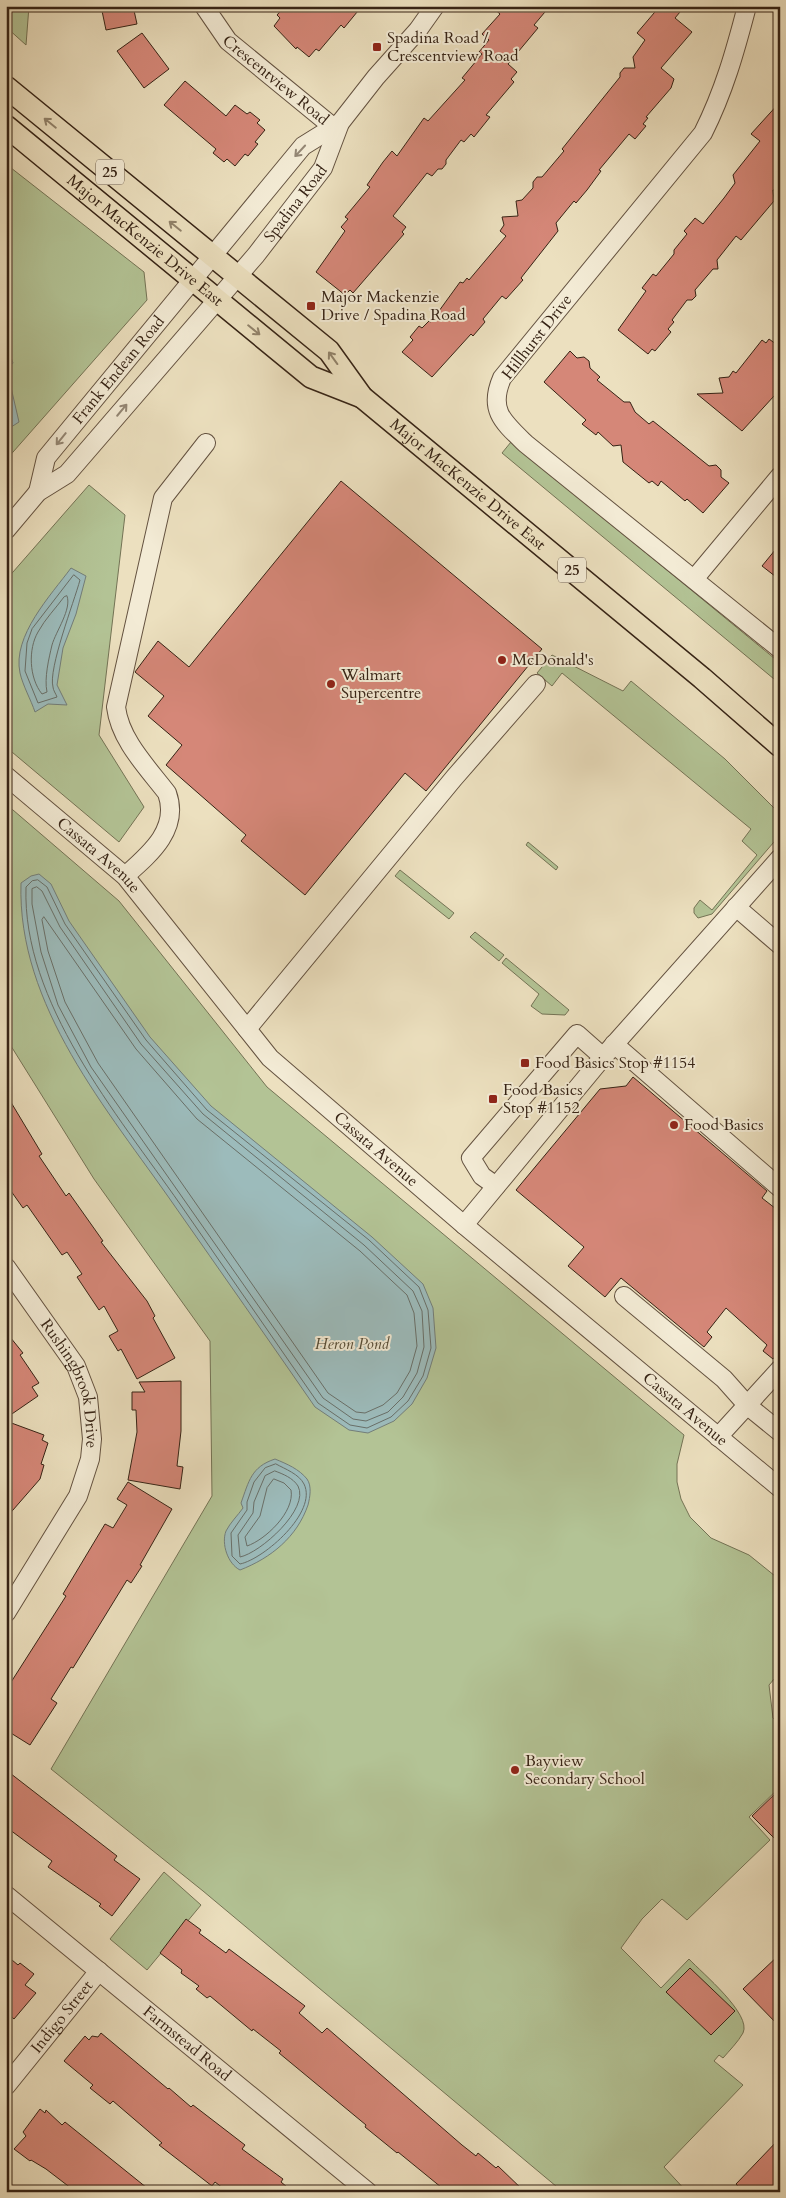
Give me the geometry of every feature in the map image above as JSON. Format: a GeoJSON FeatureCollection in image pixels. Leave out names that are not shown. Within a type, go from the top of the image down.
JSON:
{"type":"FeatureCollection","features":[{"type":"Feature","properties":{"kind":"main road","name":"Major MacKenzie Drive East"},"geometry":{"type":"LineString","coordinates":[[6,87],[329,351],[362,397],[702,678],[780,746]]}},
{"type":"Feature","properties":{"kind":"main road","name":"Major MacKenzie Drive East"},"geometry":{"type":"LineString","coordinates":[[6,126],[311,377],[362,397]]}},
{"type":"Feature","properties":{"kind":"street","name":"Crescentview Road"},"geometry":{"type":"LineString","coordinates":[[204,6],[228,41],[336,125]]}},
{"type":"Feature","properties":{"kind":"street","name":"Spadina Road"},"geometry":{"type":"LineString","coordinates":[[213,257],[303,146],[336,125],[418,30],[435,6]]}},
{"type":"Feature","properties":{"kind":"street","name":"Hillhurst Drive"},"geometry":{"type":"LineString","coordinates":[[747,6],[734,60],[719,101],[703,133],[502,378],[495,402],[498,413],[510,429],[526,444],[695,578],[780,649]]}},
{"type":"Feature","properties":{"kind":"street","name":"Spadina Road"},"geometry":{"type":"LineString","coordinates":[[236,276],[256,255],[323,168],[336,125]]}},
{"type":"Feature","properties":{"kind":"street","name":"Frank Endean Road"},"geometry":{"type":"LineString","coordinates":[[38,492],[46,458],[213,257]]}},
{"type":"Feature","properties":{"kind":"street","name":"Frank Endean Road"},"geometry":{"type":"LineString","coordinates":[[6,530],[38,492],[68,474],[236,276]]}},
{"type":"Feature","properties":{"kind":"street"},"geometry":{"type":"LineString","coordinates":[[125,876],[163,837],[168,826],[171,804],[167,793],[125,736],[118,722],[116,707],[163,498],[206,443]]}},
{"type":"Feature","properties":{"kind":"street"},"geometry":{"type":"LineString","coordinates":[[695,578],[780,476]]}},
{"type":"Feature","properties":{"kind":"street"},"geometry":{"type":"LineString","coordinates":[[247,1029],[454,778],[536,684]]}},
{"type":"Feature","properties":{"kind":"street","name":"Cassata Avenue"},"geometry":{"type":"LineString","coordinates":[[6,776],[125,876],[270,1058],[464,1225],[780,1488]]}},
{"type":"Feature","properties":{"kind":"street"},"geometry":{"type":"LineString","coordinates":[[464,1225],[608,1050],[780,858]]}},
{"type":"Feature","properties":{"kind":"street"},"geometry":{"type":"LineString","coordinates":[[736,907],[780,945]]}},
{"type":"Feature","properties":{"kind":"street"},"geometry":{"type":"LineString","coordinates":[[496,1186],[482,1176],[471,1158],[578,1034],[608,1050],[780,1188]]}},
{"type":"Feature","properties":{"kind":"street","name":"Rushingbrook Drive"},"geometry":{"type":"LineString","coordinates":[[6,1267],[76,1366],[88,1397],[92,1439],[90,1459],[78,1496],[12,1588],[6,1613]]}},
{"type":"Feature","properties":{"kind":"street"},"geometry":{"type":"LineString","coordinates":[[624,1296],[724,1379],[748,1406],[780,1432]]}},
{"type":"Feature","properties":{"kind":"street"},"geometry":{"type":"LineString","coordinates":[[718,1437],[780,1369]]}},
{"type":"Feature","properties":{"kind":"street","name":"Farmstead Road"},"geometry":{"type":"LineString","coordinates":[[6,1895],[368,2192]]}},
{"type":"Feature","properties":{"kind":"street","name":"Indigo Street"},"geometry":{"type":"LineString","coordinates":[[6,2086],[99,1971]]}},
{"type":"Feature","properties":{"kind":"green space"},"geometry":{"type":"Polygon","coordinates":[[[6,6],[29,6],[26,45],[6,27],[6,6]]]}},
{"type":"Feature","properties":{"kind":"green space"},"geometry":{"type":"Polygon","coordinates":[[[6,164],[144,272],[147,300],[6,460],[6,164]]]}},
{"type":"Feature","properties":{"kind":"green space"},"geometry":{"type":"Polygon","coordinates":[[[511,442],[780,663],[780,684],[502,453],[511,442]]]}},
{"type":"Feature","properties":{"kind":"green space"},"geometry":{"type":"Polygon","coordinates":[[[89,485],[125,515],[99,735],[144,807],[119,842],[6,747],[6,580],[89,485]]]}},
{"type":"Feature","properties":{"kind":"green space"},"geometry":{"type":"Polygon","coordinates":[[[552,655],[623,691],[631,681],[725,759],[780,814],[780,835],[712,914],[698,918],[694,913],[694,908],[700,900],[712,910],[757,855],[742,841],[751,829],[562,673],[552,686],[537,673],[552,655]]]}},
{"type":"Feature","properties":{"kind":"green space"},"geometry":{"type":"Polygon","coordinates":[[[6,804],[119,901],[267,1087],[684,1435],[677,1464],[677,1482],[681,1499],[690,1517],[711,1538],[749,1555],[780,1580],[780,1672],[769,1685],[773,1718],[780,1725],[780,1787],[749,1817],[770,1840],[687,1920],[662,1899],[642,1919],[621,1948],[661,1988],[689,1959],[724,1994],[740,2015],[744,2025],[743,2033],[736,2043],[723,2058],[719,2055],[714,2061],[743,2085],[664,2167],[687,2192],[563,2192],[203,1891],[51,1769],[212,1496],[210,1341],[94,1179],[6,1038],[6,804]]]}},
{"type":"Feature","properties":{"kind":"green space"},"geometry":{"type":"Polygon","coordinates":[[[528,842],[558,867],[556,870],[526,845],[528,842]]]}},
{"type":"Feature","properties":{"kind":"green space"},"geometry":{"type":"Polygon","coordinates":[[[400,870],[454,913],[449,919],[395,876],[400,870]]]}},
{"type":"Feature","properties":{"kind":"green space"},"geometry":{"type":"Polygon","coordinates":[[[475,932],[504,955],[499,961],[470,937],[475,932]]]}},
{"type":"Feature","properties":{"kind":"green space"},"geometry":{"type":"Polygon","coordinates":[[[506,958],[569,1010],[565,1015],[542,1014],[531,1006],[539,994],[502,963],[506,958]]]}},
{"type":"Feature","properties":{"kind":"green space"},"geometry":{"type":"Polygon","coordinates":[[[164,1872],[201,1905],[147,1970],[110,1939],[164,1872]]]}},
{"type":"Feature","properties":{"kind":"water"},"geometry":{"type":"Polygon","coordinates":[[[6,344],[13,363],[7,370],[19,422],[8,429],[6,344]]]}},
{"type":"Feature","properties":{"kind":"water"},"geometry":{"type":"Polygon","coordinates":[[[71,568],[86,576],[76,614],[63,648],[57,685],[67,705],[48,704],[35,712],[20,673],[19,659],[22,645],[35,617],[71,568]]]}},
{"type":"Feature","properties":{"kind":"water","name":"Heron Pond"},"geometry":{"type":"Polygon","coordinates":[[[39,874],[51,884],[69,921],[150,1037],[211,1106],[372,1237],[423,1284],[433,1308],[436,1348],[427,1378],[412,1404],[394,1421],[368,1433],[349,1430],[315,1407],[96,1094],[71,1054],[50,1014],[34,972],[24,928],[21,883],[31,876],[39,874]]]}},
{"type":"Feature","properties":{"kind":"water"},"geometry":{"type":"Polygon","coordinates":[[[275,1459],[297,1470],[307,1479],[310,1488],[308,1505],[297,1527],[282,1545],[262,1559],[240,1570],[232,1563],[227,1553],[224,1542],[226,1531],[243,1508],[241,1503],[252,1476],[261,1466],[275,1459]]]}},
{"type":"Feature","properties":{"kind":"building"},"geometry":{"type":"Polygon","coordinates":[[[101,6],[133,6],[137,24],[106,30],[101,6]]]}},
{"type":"Feature","properties":{"kind":"building"},"geometry":{"type":"Polygon","coordinates":[[[285,6],[362,6],[344,28],[341,25],[319,51],[316,49],[309,57],[297,47],[296,49],[274,26],[280,18],[277,15],[285,6]]]}},
{"type":"Feature","properties":{"kind":"building"},"geometry":{"type":"Polygon","coordinates":[[[491,6],[550,6],[534,25],[538,28],[508,64],[517,72],[511,79],[514,82],[486,115],[490,117],[474,137],[471,134],[464,142],[461,140],[446,160],[446,164],[442,169],[438,169],[432,176],[427,173],[393,216],[406,227],[402,232],[404,234],[353,293],[350,290],[345,295],[316,272],[345,231],[341,227],[348,219],[345,217],[370,187],[367,185],[383,162],[392,151],[397,156],[424,118],[428,121],[465,80],[462,78],[482,54],[479,52],[489,40],[482,34],[500,14],[491,6]]]}},
{"type":"Feature","properties":{"kind":"building"},"geometry":{"type":"Polygon","coordinates":[[[660,6],[685,6],[675,18],[692,32],[661,68],[674,79],[671,88],[646,117],[648,118],[643,124],[646,126],[635,139],[629,134],[599,170],[601,171],[587,190],[576,203],[574,201],[556,223],[558,231],[521,278],[523,280],[506,299],[502,296],[483,319],[485,322],[473,336],[471,334],[432,377],[402,352],[413,340],[410,337],[419,326],[422,328],[429,321],[431,322],[460,282],[463,283],[467,278],[469,280],[506,236],[500,231],[504,225],[502,217],[518,216],[516,201],[522,200],[533,188],[533,182],[537,177],[542,177],[564,151],[562,149],[620,77],[620,73],[624,68],[635,68],[633,57],[645,40],[637,33],[660,6]]]}},
{"type":"Feature","properties":{"kind":"building"},"geometry":{"type":"Polygon","coordinates":[[[142,33],[169,69],[144,88],[117,51],[142,33]]]}},
{"type":"Feature","properties":{"kind":"building"},"geometry":{"type":"Polygon","coordinates":[[[185,81],[226,116],[235,105],[247,114],[250,112],[260,120],[257,123],[265,130],[255,142],[258,144],[248,156],[245,154],[235,166],[227,159],[224,162],[213,153],[216,149],[164,105],[185,81]]]}},
{"type":"Feature","properties":{"kind":"building"},"geometry":{"type":"Polygon","coordinates":[[[780,102],[780,190],[773,190],[774,201],[741,240],[736,236],[717,260],[718,269],[713,269],[695,290],[696,296],[692,300],[687,300],[672,320],[674,322],[668,329],[671,332],[655,351],[652,349],[648,354],[618,330],[646,291],[642,288],[653,274],[656,276],[674,254],[674,250],[687,234],[684,231],[695,218],[703,224],[735,183],[733,175],[760,141],[751,134],[780,102]]]}},
{"type":"Feature","properties":{"kind":"building"},"geometry":{"type":"Polygon","coordinates":[[[769,339],[780,347],[780,401],[774,396],[742,431],[697,394],[723,393],[719,378],[729,377],[733,371],[736,373],[762,340],[766,343],[769,339]]]}},
{"type":"Feature","properties":{"kind":"building"},"geometry":{"type":"Polygon","coordinates":[[[570,351],[577,358],[584,357],[589,361],[590,368],[600,377],[597,380],[624,402],[630,402],[635,412],[649,424],[653,421],[709,466],[716,465],[721,470],[721,477],[729,483],[703,513],[661,481],[658,486],[652,481],[649,483],[623,462],[621,445],[613,446],[598,432],[596,435],[582,424],[586,420],[544,382],[570,351]]]}},
{"type":"Feature","properties":{"kind":"building","name":"Walmart Supercentre"},"geometry":{"type":"Polygon","coordinates":[[[341,481],[542,649],[426,791],[405,773],[305,895],[241,841],[246,835],[166,765],[182,745],[148,716],[164,696],[135,672],[158,641],[189,667],[341,481]]]}},
{"type":"Feature","properties":{"kind":"building"},"geometry":{"type":"Polygon","coordinates":[[[780,544],[780,580],[762,566],[780,544]]]}},
{"type":"Feature","properties":{"kind":"building"},"geometry":{"type":"Polygon","coordinates":[[[633,1077],[767,1191],[762,1198],[780,1212],[780,1355],[778,1353],[773,1359],[763,1351],[767,1345],[726,1308],[707,1332],[712,1337],[704,1347],[621,1278],[605,1297],[568,1266],[584,1247],[516,1190],[600,1089],[626,1086],[633,1077]]]}},
{"type":"Feature","properties":{"kind":"building"},"geometry":{"type":"Polygon","coordinates":[[[6,1094],[42,1154],[39,1156],[66,1196],[69,1193],[103,1241],[101,1242],[147,1301],[155,1316],[153,1318],[175,1358],[137,1379],[121,1349],[118,1351],[109,1336],[118,1331],[104,1306],[99,1310],[77,1277],[82,1274],[67,1252],[62,1255],[27,1205],[23,1208],[6,1184],[6,1094]]]}},
{"type":"Feature","properties":{"kind":"building"},"geometry":{"type":"Polygon","coordinates":[[[6,1332],[23,1353],[20,1355],[39,1383],[32,1387],[38,1396],[6,1418],[6,1332]]]}},
{"type":"Feature","properties":{"kind":"building"},"geometry":{"type":"Polygon","coordinates":[[[181,1381],[181,1431],[177,1466],[183,1467],[180,1489],[128,1480],[137,1432],[136,1410],[132,1410],[132,1392],[145,1392],[139,1382],[181,1381]]]}},
{"type":"Feature","properties":{"kind":"building"},"geometry":{"type":"Polygon","coordinates":[[[6,1421],[44,1435],[42,1440],[48,1443],[41,1464],[44,1465],[40,1479],[6,1518],[6,1421]]]}},
{"type":"Feature","properties":{"kind":"building"},"geometry":{"type":"Polygon","coordinates":[[[128,1482],[172,1509],[140,1565],[142,1566],[131,1583],[127,1580],[73,1668],[71,1667],[51,1699],[57,1703],[30,1745],[6,1730],[6,1690],[66,1596],[63,1594],[105,1524],[113,1528],[127,1505],[117,1499],[128,1482]]]}},
{"type":"Feature","properties":{"kind":"building"},"geometry":{"type":"Polygon","coordinates":[[[6,1770],[117,1856],[114,1860],[140,1879],[112,1916],[99,1906],[101,1904],[48,1867],[52,1861],[6,1827],[6,1770]]]}},
{"type":"Feature","properties":{"kind":"building"},"geometry":{"type":"Polygon","coordinates":[[[780,1789],[780,1844],[752,1816],[780,1789]]]}},
{"type":"Feature","properties":{"kind":"building"},"geometry":{"type":"Polygon","coordinates":[[[186,1919],[201,1930],[199,1933],[226,1953],[229,1949],[305,2006],[299,2013],[322,2033],[327,2028],[462,2145],[476,2156],[478,2153],[496,2168],[498,2166],[525,2192],[447,2192],[397,2153],[279,2053],[281,2051],[253,2029],[252,2031],[210,1996],[207,1998],[196,1989],[199,1986],[181,1973],[182,1970],[160,1953],[186,1919]]]}},
{"type":"Feature","properties":{"kind":"building"},"geometry":{"type":"Polygon","coordinates":[[[780,1954],[780,2027],[743,1989],[780,1954]]]}},
{"type":"Feature","properties":{"kind":"building"},"geometry":{"type":"Polygon","coordinates":[[[6,1955],[18,1965],[20,1963],[34,1974],[25,1985],[36,1993],[14,2019],[6,2012],[6,1955]]]}},
{"type":"Feature","properties":{"kind":"building"},"geometry":{"type":"Polygon","coordinates":[[[690,1968],[735,2011],[711,2035],[666,1992],[690,1968]]]}},
{"type":"Feature","properties":{"kind":"building"},"geometry":{"type":"Polygon","coordinates":[[[101,2033],[191,2107],[193,2105],[245,2145],[242,2149],[283,2179],[281,2182],[293,2192],[228,2192],[215,2182],[212,2186],[159,2145],[162,2143],[113,2101],[110,2104],[90,2088],[93,2085],[64,2061],[85,2036],[89,2040],[92,2036],[98,2037],[101,2033]]]}},
{"type":"Feature","properties":{"kind":"building"},"geometry":{"type":"Polygon","coordinates":[[[40,2109],[45,2113],[46,2110],[62,2125],[65,2122],[152,2192],[76,2192],[46,2169],[30,2161],[14,2149],[26,2136],[23,2132],[40,2109]]]}},
{"type":"Feature","properties":{"kind":"building"},"geometry":{"type":"Polygon","coordinates":[[[780,2138],[780,2192],[743,2192],[736,2184],[780,2138]]]}},
{"type":"Feature","properties":{"kind":"place","name":"Spadina Road / Crescentview Road"},"geometry":{"type":"Point","coordinates":[377,47]}},
{"type":"Feature","properties":{"kind":"place","name":"Major Mackenzie Drive / Spadina Road"},"geometry":{"type":"Point","coordinates":[311,306]}},
{"type":"Feature","properties":{"kind":"place","name":"McDonald's"},"geometry":{"type":"Point","coordinates":[502,660]}},
{"type":"Feature","properties":{"kind":"place","name":"Walmart Supercentre"},"geometry":{"type":"Point","coordinates":[331,684]}},
{"type":"Feature","properties":{"kind":"place","name":"Food Basics Stop #1154"},"geometry":{"type":"Point","coordinates":[525,1063]}},
{"type":"Feature","properties":{"kind":"place","name":"Food Basics Stop #1152"},"geometry":{"type":"Point","coordinates":[493,1099]}},
{"type":"Feature","properties":{"kind":"place","name":"Food Basics"},"geometry":{"type":"Point","coordinates":[674,1125]}},
{"type":"Feature","properties":{"kind":"place","name":"Bayview Secondary School"},"geometry":{"type":"Point","coordinates":[515,1770]}}]}
